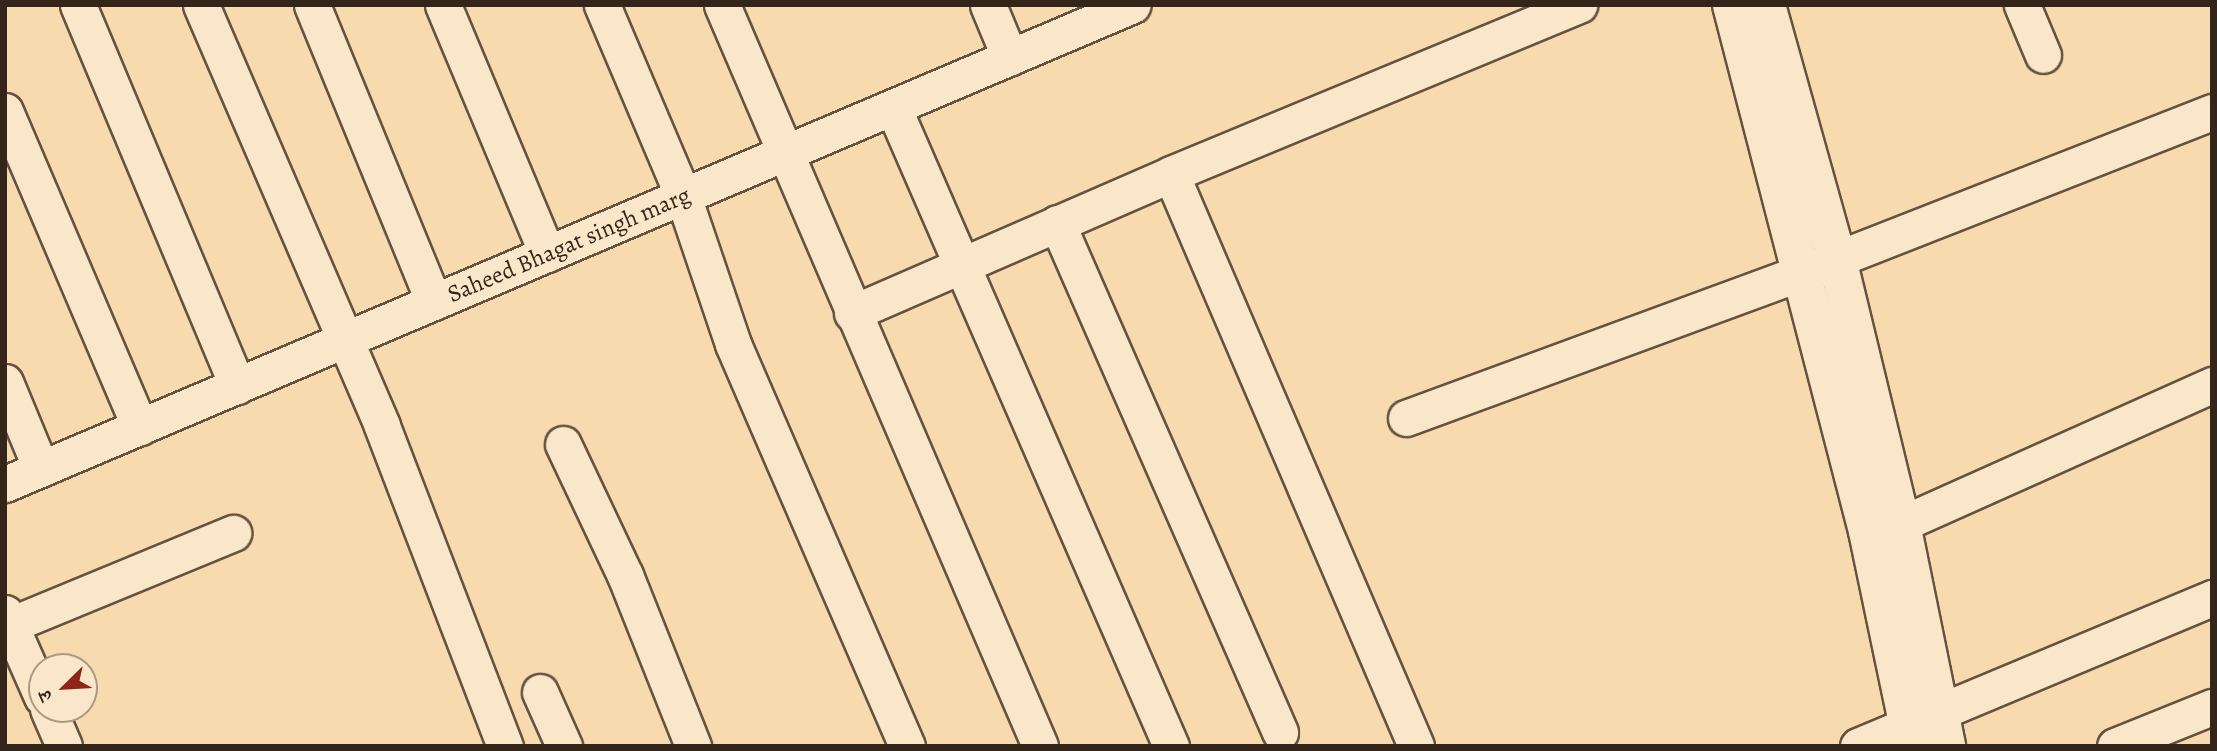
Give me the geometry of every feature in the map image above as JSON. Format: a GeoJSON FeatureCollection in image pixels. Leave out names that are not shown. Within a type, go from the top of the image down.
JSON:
{"type":"FeatureCollection","features":[{"type":"Feature","properties":{"kind":"main road"},"geometry":{"type":"LineString","coordinates":[[1732,5],[1868,531],[1925,731]]}},
{"type":"Feature","properties":{"kind":"main road"},"geometry":{"type":"LineString","coordinates":[[1766,5],[1837,259],[1901,524],[1925,731]]}},
{"type":"Feature","properties":{"kind":"street"},"geometry":{"type":"LineString","coordinates":[[78,5],[237,386]]}},
{"type":"Feature","properties":{"kind":"street"},"geometry":{"type":"LineString","coordinates":[[201,5],[342,341],[382,426],[505,746]]}},
{"type":"Feature","properties":{"kind":"street"},"geometry":{"type":"LineString","coordinates":[[312,5],[434,302]]}},
{"type":"Feature","properties":{"kind":"street"},"geometry":{"type":"LineString","coordinates":[[443,5],[547,254]]}},
{"type":"Feature","properties":{"kind":"street"},"geometry":{"type":"LineString","coordinates":[[602,5],[683,196],[733,344],[907,746]]}},
{"type":"Feature","properties":{"kind":"street"},"geometry":{"type":"LineString","coordinates":[[722,5],[783,154],[1040,746]]}},
{"type":"Feature","properties":{"kind":"street"},"geometry":{"type":"LineString","coordinates":[[988,5],[1010,58]]}},
{"type":"Feature","properties":{"kind":"street"},"geometry":{"type":"LineString","coordinates":[[852,313],[1171,174],[1579,5]]}},
{"type":"Feature","properties":{"kind":"street"},"geometry":{"type":"LineString","coordinates":[[2022,5],[2043,55]]}},
{"type":"Feature","properties":{"kind":"street","name":"Saheed Bhagat singh marg"},"geometry":{"type":"LineString","coordinates":[[5,484],[1129,6]]}},
{"type":"Feature","properties":{"kind":"street"},"geometry":{"type":"LineString","coordinates":[[892,107],[1171,746]]}},
{"type":"Feature","properties":{"kind":"street"},"geometry":{"type":"LineString","coordinates":[[5,111],[140,427]]}},
{"type":"Feature","properties":{"kind":"street"},"geometry":{"type":"LineString","coordinates":[[1406,418],[1801,270],[1837,259],[2212,113]]}},
{"type":"Feature","properties":{"kind":"street"},"geometry":{"type":"LineString","coordinates":[[1171,174],[1416,746]]}},
{"type":"Feature","properties":{"kind":"street"},"geometry":{"type":"LineString","coordinates":[[1057,223],[1280,732]]}},
{"type":"Feature","properties":{"kind":"street"},"geometry":{"type":"LineString","coordinates":[[5,382],[41,469]]}},
{"type":"Feature","properties":{"kind":"street"},"geometry":{"type":"LineString","coordinates":[[1901,524],[2212,385]]}},
{"type":"Feature","properties":{"kind":"street"},"geometry":{"type":"LineString","coordinates":[[563,444],[625,575],[693,746]]}},
{"type":"Feature","properties":{"kind":"street"},"geometry":{"type":"LineString","coordinates":[[28,666],[7,622],[233,533]]}},
{"type":"Feature","properties":{"kind":"street"},"geometry":{"type":"LineString","coordinates":[[1858,746],[1925,731],[2212,598]]}},
{"type":"Feature","properties":{"kind":"street"},"geometry":{"type":"LineString","coordinates":[[540,692],[564,746]]}},
{"type":"Feature","properties":{"kind":"street"},"geometry":{"type":"LineString","coordinates":[[2115,746],[2180,733],[2212,707]]}},
{"type":"Feature","properties":{"kind":"street"},"geometry":{"type":"LineString","coordinates":[[54,723],[63,745]]}}]}
